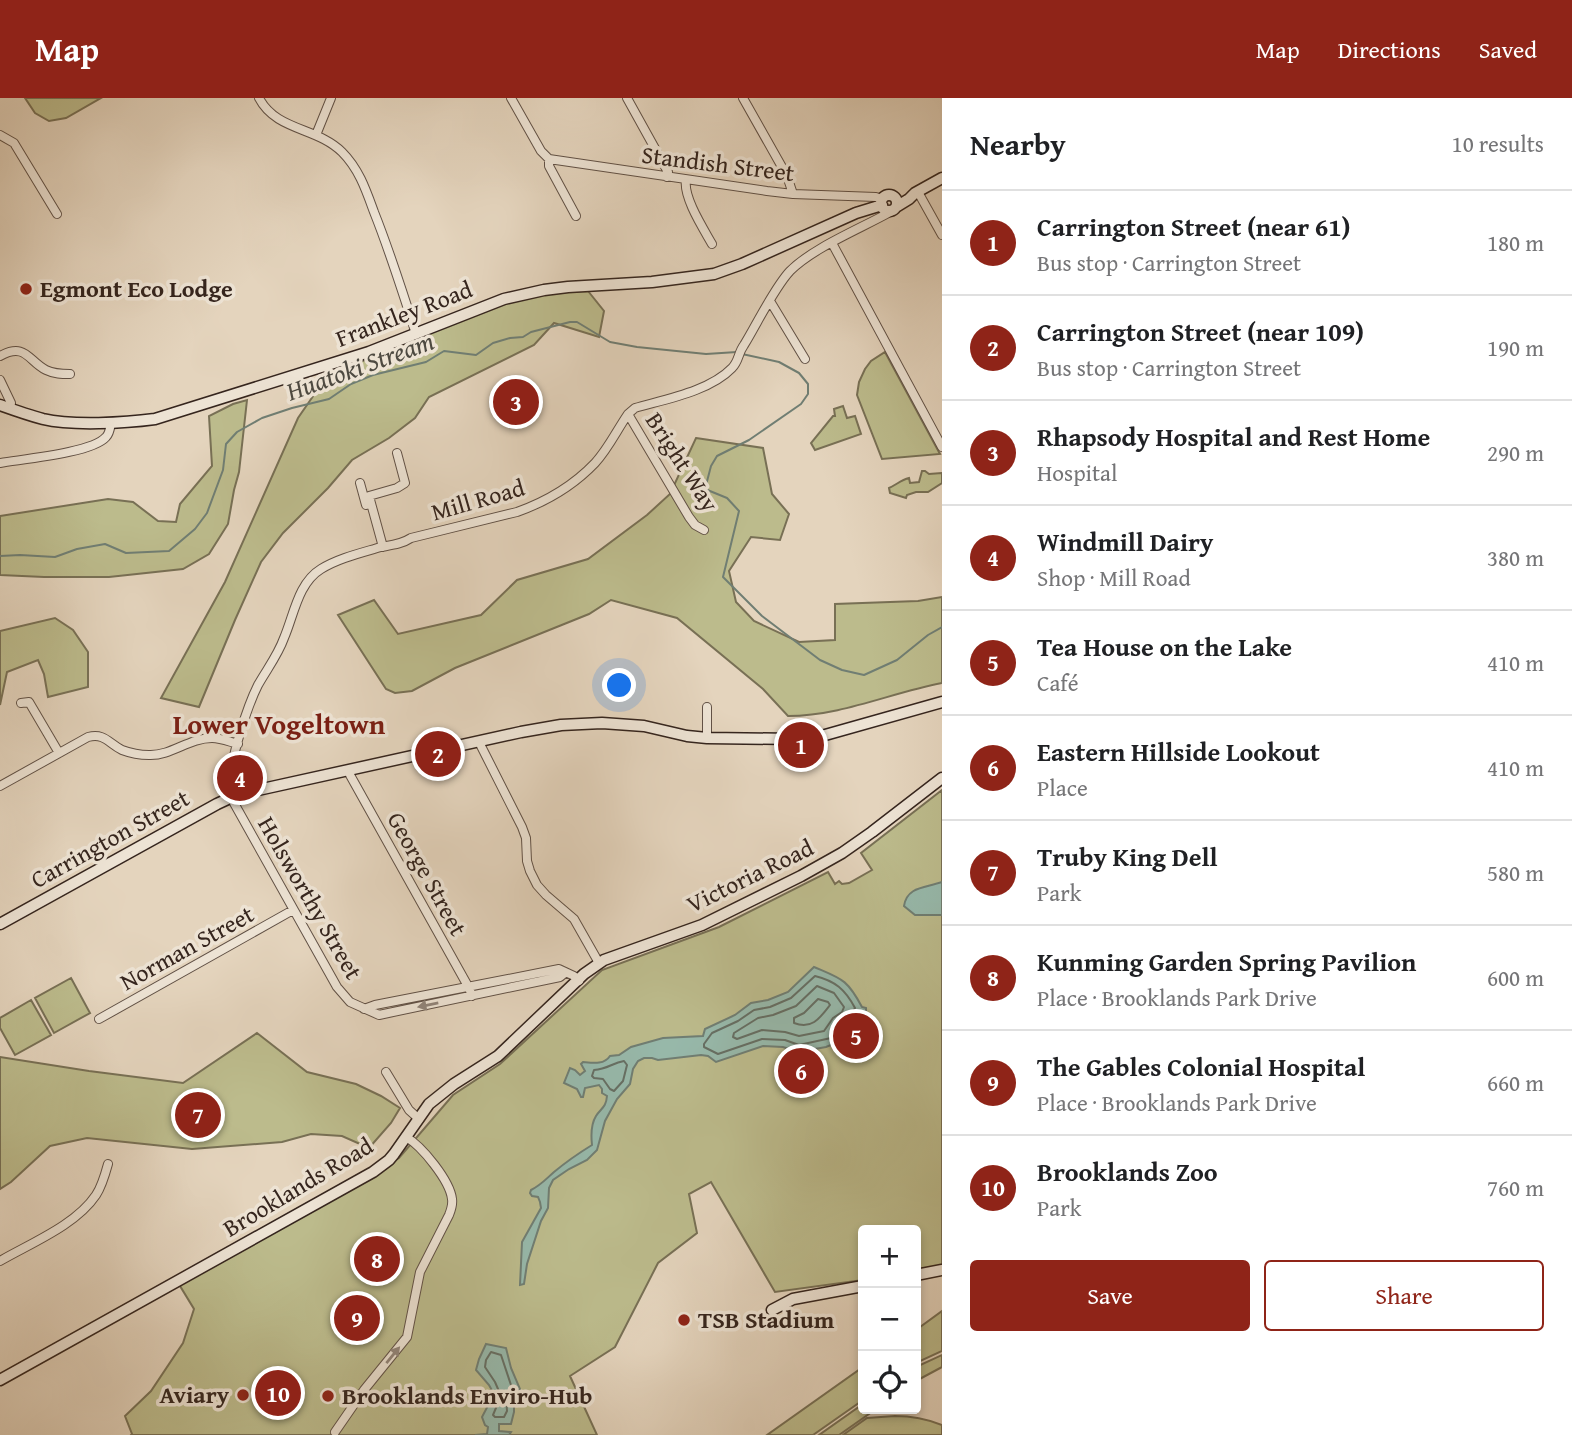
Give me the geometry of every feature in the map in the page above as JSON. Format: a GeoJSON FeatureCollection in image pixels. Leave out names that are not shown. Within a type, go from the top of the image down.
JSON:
{"type":"FeatureCollection","features":[{"type":"Feature","properties":{"kind":"street"},"geometry":{"type":"LineString","coordinates":[[259,98],[277,119],[335,145],[355,166],[383,235],[416,334]]}},
{"type":"Feature","properties":{"kind":"street"},"geometry":{"type":"LineString","coordinates":[[316,135],[331,98]]}},
{"type":"Feature","properties":{"kind":"street"},"geometry":{"type":"LineString","coordinates":[[511,98],[541,151],[549,159],[549,166],[576,216]]}},
{"type":"Feature","properties":{"kind":"street"},"geometry":{"type":"LineString","coordinates":[[626,98],[668,172],[667,177]]}},
{"type":"Feature","properties":{"kind":"street"},"geometry":{"type":"LineString","coordinates":[[743,98],[787,176],[793,194]]}},
{"type":"Feature","properties":{"kind":"street"},"geometry":{"type":"LineString","coordinates":[[0,135],[14,143],[57,214]]}},
{"type":"Feature","properties":{"kind":"street","name":"Standish Street"},"geometry":{"type":"LineString","coordinates":[[549,159],[793,194],[876,197],[888,204]]}},
{"type":"Feature","properties":{"kind":"street"},"geometry":{"type":"LineString","coordinates":[[942,178],[916,193],[942,235]]}},
{"type":"Feature","properties":{"kind":"street"},"geometry":{"type":"LineString","coordinates":[[686,180],[689,198],[712,244]]}},
{"type":"Feature","properties":{"kind":"street","name":"Frankley Road"},"geometry":{"type":"LineString","coordinates":[[5,407],[45,419],[70,422],[131,422],[155,419],[369,352],[504,299],[568,287],[662,281],[714,274],[856,213],[916,193]]}},
{"type":"Feature","properties":{"kind":"street"},"geometry":{"type":"LineString","coordinates":[[628,414],[635,408],[713,383],[731,369],[737,362],[738,352],[791,270],[865,224],[888,204]]}},
{"type":"Feature","properties":{"kind":"street"},"geometry":{"type":"LineString","coordinates":[[832,243],[942,447]]}},
{"type":"Feature","properties":{"kind":"street"},"geometry":{"type":"LineString","coordinates":[[771,300],[805,359]]}},
{"type":"Feature","properties":{"kind":"street"},"geometry":{"type":"LineString","coordinates":[[0,356],[13,351],[19,352],[34,359],[44,369],[70,374]]}},
{"type":"Feature","properties":{"kind":"street"},"geometry":{"type":"LineString","coordinates":[[0,380],[11,403],[5,407]]}},
{"type":"Feature","properties":{"kind":"street","name":"Bright Way"},"geometry":{"type":"LineString","coordinates":[[628,414],[689,517],[695,525],[704,530]]}},
{"type":"Feature","properties":{"kind":"street","name":"Mill Road"},"geometry":{"type":"LineString","coordinates":[[232,797],[230,783],[252,698],[283,641],[298,600],[312,576],[329,565],[403,543],[411,538],[530,508],[594,465],[628,414]]}},
{"type":"Feature","properties":{"kind":"street"},"geometry":{"type":"LineString","coordinates":[[0,463],[87,448],[105,439],[109,434],[111,422]]}},
{"type":"Feature","properties":{"kind":"street"},"geometry":{"type":"LineString","coordinates":[[381,548],[369,496],[405,483],[397,453]]}},
{"type":"Feature","properties":{"kind":"street"},"geometry":{"type":"LineString","coordinates":[[360,483],[381,548]]}},
{"type":"Feature","properties":{"kind":"street"},"geometry":{"type":"LineString","coordinates":[[21,703],[29,702],[59,753]]}},
{"type":"Feature","properties":{"kind":"street","name":"Carrington Street"},"geometry":{"type":"LineString","coordinates":[[0,924],[232,797],[551,727],[603,723],[644,726],[707,738],[796,739],[818,737],[942,702]]}},
{"type":"Feature","properties":{"kind":"street"},"geometry":{"type":"LineString","coordinates":[[707,707],[707,738]]}},
{"type":"Feature","properties":{"kind":"street"},"geometry":{"type":"LineString","coordinates":[[0,786],[95,735],[124,750],[144,755],[162,754],[211,738],[238,744]]}},
{"type":"Feature","properties":{"kind":"street"},"geometry":{"type":"LineString","coordinates":[[480,741],[522,827],[526,838],[527,862],[537,885],[574,919],[598,963]]}},
{"type":"Feature","properties":{"kind":"street","name":"George Street"},"geometry":{"type":"LineString","coordinates":[[349,770],[470,992]]}},
{"type":"Feature","properties":{"kind":"street","name":"Victoria Road"},"geometry":{"type":"LineString","coordinates":[[579,981],[598,963],[702,925],[801,876],[842,853],[942,778]]}},
{"type":"Feature","properties":{"kind":"street","name":"Holsworthy Street"},"geometry":{"type":"LineString","coordinates":[[232,797],[293,910],[343,996],[350,1002],[379,1015],[470,992]]}},
{"type":"Feature","properties":{"kind":"street","name":"Norman Street"},"geometry":{"type":"LineString","coordinates":[[99,1019],[293,910]]}},
{"type":"Feature","properties":{"kind":"street"},"geometry":{"type":"LineString","coordinates":[[470,992],[560,977],[565,973],[579,981]]}},
{"type":"Feature","properties":{"kind":"street","name":"Brooklands Road"},"geometry":{"type":"LineString","coordinates":[[0,1380],[355,1183],[388,1160],[429,1104],[441,1093],[498,1056],[579,981]]}},
{"type":"Feature","properties":{"kind":"street"},"geometry":{"type":"LineString","coordinates":[[386,1072],[409,1110],[419,1119]]}},
{"type":"Feature","properties":{"kind":"street"},"geometry":{"type":"LineString","coordinates":[[335,1432],[364,1390],[407,1337],[420,1272],[449,1215],[452,1198],[444,1180],[427,1155],[406,1137]]}},
{"type":"Feature","properties":{"kind":"street"},"geometry":{"type":"LineString","coordinates":[[0,1261],[66,1224],[83,1210],[97,1193],[108,1164]]}},
{"type":"Feature","properties":{"kind":"street"},"geometry":{"type":"LineString","coordinates":[[921,1274],[942,1270]]}},
{"type":"Feature","properties":{"kind":"street"},"geometry":{"type":"LineString","coordinates":[[772,1310],[793,1299],[858,1287]]}},
{"type":"Feature","properties":{"kind":"shaded area"},"geometry":{"type":"Polygon","coordinates":[[[25,98],[101,98],[66,118],[49,121],[35,113],[25,98]]]}},
{"type":"Feature","properties":{"kind":"shaded area"},"geometry":{"type":"Polygon","coordinates":[[[588,291],[604,311],[599,337],[554,323],[534,345],[429,397],[415,418],[389,438],[352,460],[283,533],[261,562],[199,707],[161,698],[225,582],[298,418],[327,376],[522,294],[588,291]]]}},
{"type":"Feature","properties":{"kind":"shaded area"},"geometry":{"type":"Polygon","coordinates":[[[885,352],[940,454],[882,459],[857,395],[865,369],[871,361],[885,352]]]}},
{"type":"Feature","properties":{"kind":"shaded area"},"geometry":{"type":"Polygon","coordinates":[[[247,400],[239,472],[228,524],[209,554],[183,569],[109,577],[0,575],[0,516],[108,499],[133,502],[158,521],[176,522],[180,504],[212,466],[209,416],[247,400]]]}},
{"type":"Feature","properties":{"kind":"shaded area"},"geometry":{"type":"Polygon","coordinates":[[[843,406],[847,418],[855,416],[861,434],[815,450],[811,443],[835,416],[834,409],[843,406]]]}},
{"type":"Feature","properties":{"kind":"shaded area"},"geometry":{"type":"Polygon","coordinates":[[[696,438],[763,448],[772,494],[789,514],[780,540],[751,537],[729,571],[736,602],[754,621],[799,642],[835,640],[835,604],[918,601],[942,597],[942,683],[846,708],[788,716],[763,689],[677,618],[611,600],[589,614],[455,668],[412,691],[395,693],[386,689],[338,615],[374,600],[398,634],[481,615],[517,580],[588,559],[647,515],[670,494],[696,438]]]}},
{"type":"Feature","properties":{"kind":"shaded area"},"geometry":{"type":"Polygon","coordinates":[[[922,471],[929,474],[942,473],[942,483],[928,492],[916,492],[906,498],[890,493],[889,488],[906,479],[909,478],[910,483],[919,482],[922,471]]]}},
{"type":"Feature","properties":{"kind":"shaded area"},"geometry":{"type":"Polygon","coordinates":[[[55,618],[73,630],[88,652],[88,687],[48,697],[44,674],[38,660],[7,672],[0,705],[0,631],[55,618]]]}},
{"type":"Feature","properties":{"kind":"shaded area"},"geometry":{"type":"Polygon","coordinates":[[[942,790],[942,1268],[921,1271],[921,1225],[858,1225],[858,1281],[775,1292],[711,1182],[689,1194],[697,1233],[658,1263],[615,1347],[570,1376],[597,1435],[131,1435],[125,1416],[151,1391],[183,1343],[194,1309],[177,1281],[399,1158],[453,1095],[500,1064],[602,970],[719,927],[828,872],[835,884],[839,881],[842,884],[849,883],[872,870],[861,853],[942,790]]]}},
{"type":"Feature","properties":{"kind":"shaded area"},"geometry":{"type":"Polygon","coordinates":[[[71,978],[90,1013],[54,1033],[35,998],[71,978]]]}},
{"type":"Feature","properties":{"kind":"shaded area"},"geometry":{"type":"Polygon","coordinates":[[[31,1000],[51,1035],[15,1055],[0,1028],[0,1018],[31,1000]]]}},
{"type":"Feature","properties":{"kind":"shaded area"},"geometry":{"type":"Polygon","coordinates":[[[257,1033],[307,1072],[356,1084],[400,1108],[369,1148],[342,1136],[311,1134],[282,1142],[192,1149],[87,1138],[50,1146],[0,1189],[0,1057],[183,1083],[257,1033]]]}},
{"type":"Feature","properties":{"kind":"shaded area"},"geometry":{"type":"Polygon","coordinates":[[[942,1311],[942,1351],[921,1361],[921,1351],[921,1326],[942,1311]]]}},
{"type":"Feature","properties":{"kind":"shaded area"},"geometry":{"type":"Polygon","coordinates":[[[942,1355],[942,1367],[921,1378],[921,1365],[942,1355]]]}},
{"type":"Feature","properties":{"kind":"shaded area"},"geometry":{"type":"Polygon","coordinates":[[[858,1371],[858,1404],[813,1435],[767,1435],[858,1371]]]}},
{"type":"Feature","properties":{"kind":"shaded area"},"geometry":{"type":"Polygon","coordinates":[[[858,1408],[858,1414],[869,1414],[839,1435],[819,1435],[858,1408]]]}},
{"type":"Feature","properties":{"kind":"shaded area"},"geometry":{"type":"Polygon","coordinates":[[[867,1418],[919,1418],[942,1425],[942,1435],[843,1435],[867,1418]]]}},
{"type":"Feature","properties":{"kind":"water"},"geometry":{"type":"Polygon","coordinates":[[[942,882],[942,915],[915,915],[904,906],[913,891],[942,882]]]}},
{"type":"Feature","properties":{"kind":"water"},"geometry":{"type":"Polygon","coordinates":[[[814,967],[848,985],[862,1007],[866,1008],[866,1015],[859,1015],[850,1030],[844,1028],[836,1043],[826,1047],[798,1052],[783,1047],[763,1046],[716,1062],[701,1055],[658,1060],[644,1058],[638,1061],[630,1084],[617,1099],[605,1121],[597,1150],[587,1160],[553,1180],[549,1188],[548,1208],[527,1264],[524,1284],[520,1285],[522,1242],[541,1208],[538,1197],[532,1196],[531,1190],[592,1145],[593,1123],[607,1096],[602,1093],[599,1085],[585,1088],[581,1097],[577,1089],[564,1083],[570,1068],[580,1075],[585,1071],[581,1064],[583,1062],[601,1062],[631,1047],[663,1038],[703,1036],[705,1029],[735,1015],[751,1003],[788,992],[814,967]]]}},
{"type":"Feature","properties":{"kind":"water"},"geometry":{"type":"Polygon","coordinates":[[[486,1344],[506,1348],[520,1389],[514,1397],[511,1424],[499,1424],[499,1431],[511,1432],[509,1435],[475,1435],[487,1434],[488,1427],[482,1417],[494,1394],[476,1370],[486,1344]]]}},
{"type":"Feature","properties":{"kind":"waterway","name":"Huatoki Stream"},"geometry":{"type":"LineString","coordinates":[[0,556],[55,557],[77,549],[105,544],[126,553],[169,551],[195,529],[207,513],[223,470],[226,444],[237,432],[262,418],[329,399],[351,384],[373,375],[426,362],[444,351],[476,355],[493,343],[577,322],[610,342],[706,354],[737,352]]}},
{"type":"Feature","properties":{"kind":"waterway","name":"Huatoki Stream"},"geometry":{"type":"LineString","coordinates":[[742,354],[779,362],[799,373],[808,384],[808,394],[801,404],[749,440],[717,456],[711,466],[705,489],[727,498],[739,511],[723,577],[762,616],[820,660],[842,670],[864,675],[897,660],[942,627]]}},
{"type":"Feature","properties":{"kind":"place","name":"Egmont Eco Lodge"},"geometry":{"type":"Point","coordinates":[26,289]}},
{"type":"Feature","properties":{"kind":"place","name":"Rhapsody Hospital and Rest Home"},"geometry":{"type":"Point","coordinates":[516,402]}},
{"type":"Feature","properties":{"kind":"place","name":"Carrington Street (near 61)"},"geometry":{"type":"Point","coordinates":[801,745]}},
{"type":"Feature","properties":{"kind":"place","name":"Carrington Street (near 109)"},"geometry":{"type":"Point","coordinates":[438,754]}},
{"type":"Feature","properties":{"kind":"place","name":"Windmill Dairy"},"geometry":{"type":"Point","coordinates":[240,778]}},
{"type":"Feature","properties":{"kind":"place","name":"Tea House on the Lake"},"geometry":{"type":"Point","coordinates":[856,1036]}},
{"type":"Feature","properties":{"kind":"place","name":"Eastern Hillside Lookout"},"geometry":{"type":"Point","coordinates":[801,1071]}},
{"type":"Feature","properties":{"kind":"place","name":"Truby King Dell"},"geometry":{"type":"Point","coordinates":[198,1115]}},
{"type":"Feature","properties":{"kind":"place","name":"Kunming Garden Spring Pavilion"},"geometry":{"type":"Point","coordinates":[377,1259]}},
{"type":"Feature","properties":{"kind":"place","name":"The Gables Colonial Hospital"},"geometry":{"type":"Point","coordinates":[357,1318]}},
{"type":"Feature","properties":{"kind":"place","name":"TSB Stadium"},"geometry":{"type":"Point","coordinates":[684,1320]}},
{"type":"Feature","properties":{"kind":"place","name":"Brooklands Zoo"},"geometry":{"type":"Point","coordinates":[278,1393]}},
{"type":"Feature","properties":{"kind":"place","name":"Aviary"},"geometry":{"type":"Point","coordinates":[243,1395]}},
{"type":"Feature","properties":{"kind":"place","name":"Brooklands Enviro-Hub"},"geometry":{"type":"Point","coordinates":[328,1396]}},
{"type":"Feature","properties":{"kind":"district","name":"Lower Vogeltown"},"geometry":{"type":"Point","coordinates":[279,724]}}]}
